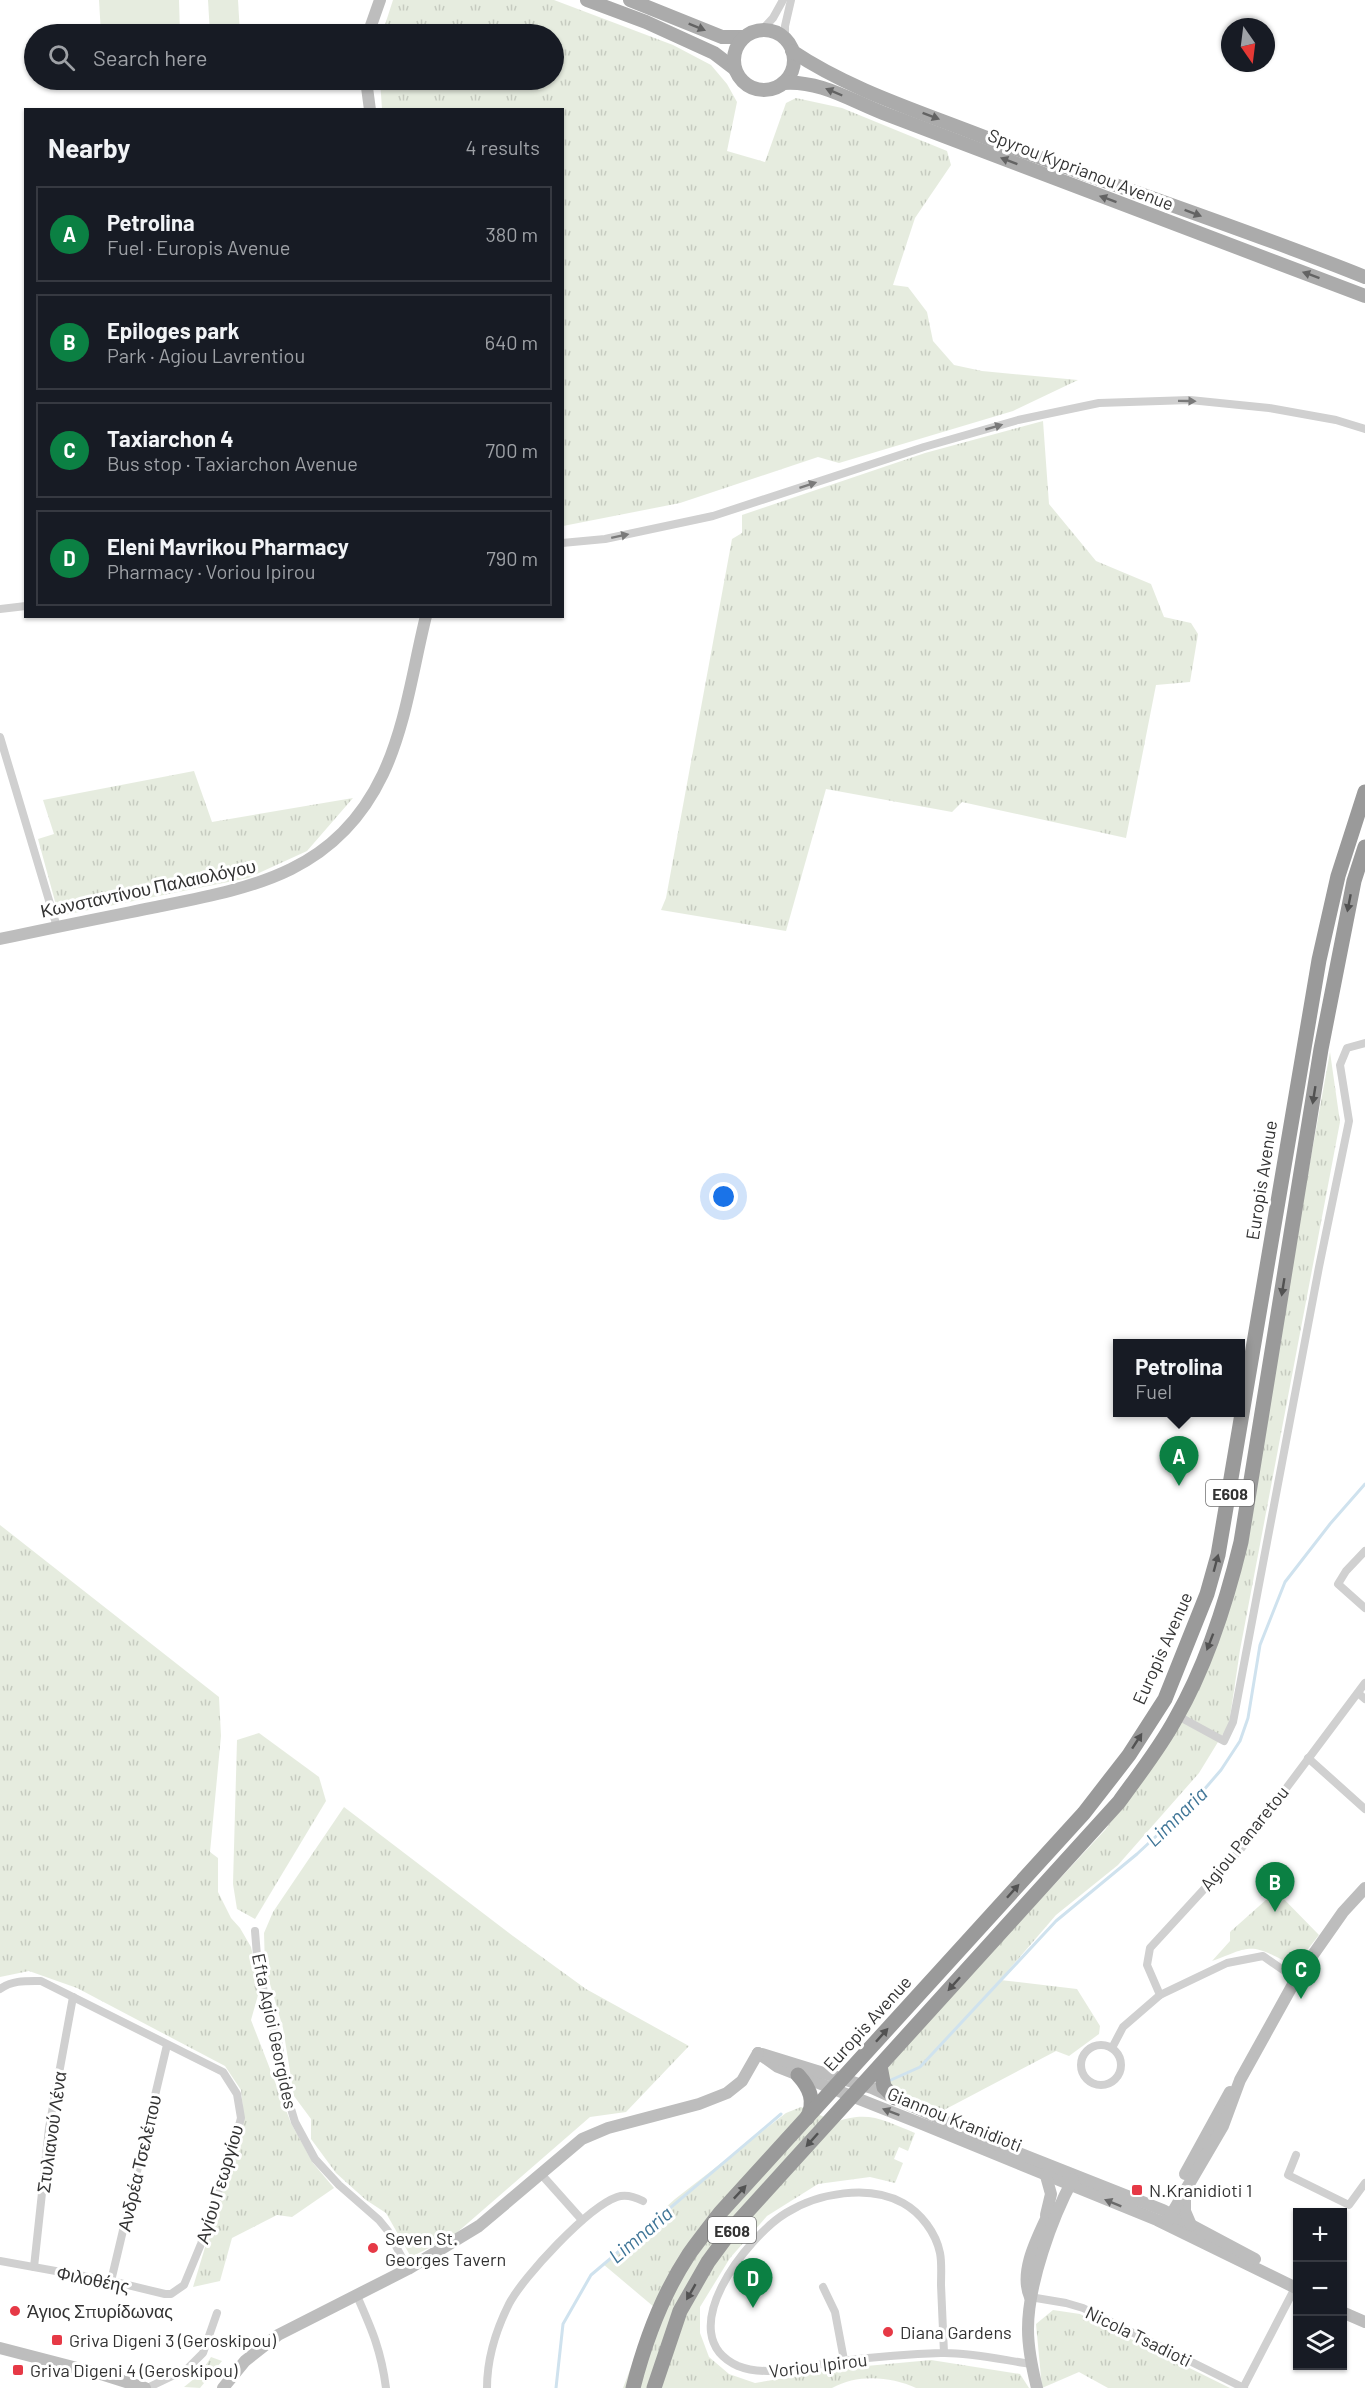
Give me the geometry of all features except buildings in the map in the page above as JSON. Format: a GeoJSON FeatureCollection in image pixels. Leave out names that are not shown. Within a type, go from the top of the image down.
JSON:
{"type":"FeatureCollection","features":[{"type":"Feature","properties":{"kind":"highway","name":"Europis Avenue"},"geometry":{"type":"LineString","coordinates":[[1245,1403],[1319,960],[1338,876],[1365,792]]}},
{"type":"Feature","properties":{"kind":"highway","name":"Europis Avenue"},"geometry":{"type":"LineString","coordinates":[[654,2388],[680,2311],[708,2262],[736,2224],[1119,1802],[1156,1752],[1178,1716],[1202,1663],[1223,1605],[1241,1542],[1321,1049],[1352,892],[1365,847]]}},
{"type":"Feature","properties":{"kind":"highway","name":"Europis Avenue"},"geometry":{"type":"LineString","coordinates":[[633,2388],[644,2348],[664,2299],[689,2254],[720,2213],[1084,1813],[1129,1755],[1165,1699],[1208,1594],[1227,1511],[1243,1417]]}},
{"type":"Feature","properties":{"kind":"highway"},"geometry":{"type":"LineString","coordinates":[[880,2066],[884,2087],[895,2098]]}},
{"type":"Feature","properties":{"kind":"highway"},"geometry":{"type":"LineString","coordinates":[[798,2076],[807,2086],[812,2103],[812,2109],[805,2120]]}},
{"type":"Feature","properties":{"kind":"main road"},"geometry":{"type":"LineString","coordinates":[[372,24],[380,0]]}},
{"type":"Feature","properties":{"kind":"main road"},"geometry":{"type":"LineString","coordinates":[[587,0],[646,22],[714,53],[735,69],[743,81],[754,88],[769,89],[783,82],[792,68],[788,45],[777,33],[762,30],[752,32],[744,37],[735,52],[735,69]]}},
{"type":"Feature","properties":{"kind":"main road"},"geometry":{"type":"LineString","coordinates":[[630,0],[722,37],[744,37]]}},
{"type":"Feature","properties":{"kind":"main road","name":"Spyrou Kyprianou Avenue"},"geometry":{"type":"LineString","coordinates":[[788,45],[822,69],[872,93],[1057,165],[1160,200],[1365,278]]}},
{"type":"Feature","properties":{"kind":"main road","name":"Spyrou Kyprianou Avenue"},"geometry":{"type":"LineString","coordinates":[[783,82],[815,85],[1365,296]]}},
{"type":"Feature","properties":{"kind":"main road"},"geometry":{"type":"LineString","coordinates":[[367,90],[370,108]]}},
{"type":"Feature","properties":{"kind":"main road","name":"Κωνσταντίνου Παλαιολόγου"},"geometry":{"type":"LineString","coordinates":[[0,939],[242,889],[284,874],[330,845],[371,794],[392,753],[426,618]]}},
{"type":"Feature","properties":{"kind":"main road"},"geometry":{"type":"LineString","coordinates":[[1164,2217],[1225,2101],[1240,2080],[1296,1979],[1343,1912],[1365,1888]]}},
{"type":"Feature","properties":{"kind":"main road"},"geometry":{"type":"LineString","coordinates":[[758,2053],[838,2084]]}},
{"type":"Feature","properties":{"kind":"main road"},"geometry":{"type":"LineString","coordinates":[[758,2053],[773,2066],[798,2076],[838,2084]]}},
{"type":"Feature","properties":{"kind":"main road"},"geometry":{"type":"LineString","coordinates":[[223,2388],[245,2361],[278,2335],[303,2320],[357,2296],[408,2269],[479,2226],[582,2139],[592,2134],[699,2104],[727,2093],[748,2075],[758,2053]]}},
{"type":"Feature","properties":{"kind":"main road"},"geometry":{"type":"LineString","coordinates":[[1164,2217],[1185,2189],[1223,2126],[1240,2080]]}},
{"type":"Feature","properties":{"kind":"main road","name":"Giannou Kranidioti"},"geometry":{"type":"LineString","coordinates":[[838,2084],[1046,2176],[1069,2178]]}},
{"type":"Feature","properties":{"kind":"main road","name":"Giannou Kranidioti"},"geometry":{"type":"LineString","coordinates":[[856,2090],[895,2098],[1069,2178],[1164,2217],[1293,2284]]}},
{"type":"Feature","properties":{"kind":"main road"},"geometry":{"type":"LineString","coordinates":[[1030,2297],[1026,2277],[1045,2222],[1051,2194],[1046,2176]]}},
{"type":"Feature","properties":{"kind":"main road"},"geometry":{"type":"LineString","coordinates":[[1045,2222],[1069,2178]]}},
{"type":"Feature","properties":{"kind":"main road"},"geometry":{"type":"LineString","coordinates":[[1037,2388],[1031,2364],[1028,2330],[1030,2297],[1069,2178]]}},
{"type":"Feature","properties":{"kind":"main road"},"geometry":{"type":"LineString","coordinates":[[1185,2189],[1185,2211],[1191,2225]]}},
{"type":"Feature","properties":{"kind":"main road","name":"Giannou Kranidioti"},"geometry":{"type":"LineString","coordinates":[[1164,2217],[1191,2225],[1293,2284]]}},
{"type":"Feature","properties":{"kind":"main road"},"geometry":{"type":"LineString","coordinates":[[0,2348],[146,2388]]}},
{"type":"Feature","properties":{"kind":"street"},"geometry":{"type":"LineString","coordinates":[[762,30],[773,18],[783,0]]}},
{"type":"Feature","properties":{"kind":"street"},"geometry":{"type":"LineString","coordinates":[[788,45],[785,26],[791,0]]}},
{"type":"Feature","properties":{"kind":"street"},"geometry":{"type":"LineString","coordinates":[[564,543],[605,539],[713,516],[924,447],[1018,420],[1099,403],[1190,400],[1269,408],[1336,420],[1365,429]]}},
{"type":"Feature","properties":{"kind":"street"},"geometry":{"type":"LineString","coordinates":[[0,609],[24,606]]}},
{"type":"Feature","properties":{"kind":"street"},"geometry":{"type":"LineString","coordinates":[[0,737],[57,927]]}},
{"type":"Feature","properties":{"kind":"street"},"geometry":{"type":"LineString","coordinates":[[1178,1716],[1224,1742],[1233,1722],[1349,1121],[1340,1065],[1347,1048],[1365,1043]]}},
{"type":"Feature","properties":{"kind":"street"},"geometry":{"type":"LineString","coordinates":[[1365,1551],[1346,1571],[1338,1584],[1365,1608]]}},
{"type":"Feature","properties":{"kind":"street","name":"Agiou Panaretou"},"geometry":{"type":"LineString","coordinates":[[1160,1995],[1147,1965],[1150,1948],[1240,1850],[1308,1758],[1362,1696],[1365,1683]]}},
{"type":"Feature","properties":{"kind":"street"},"geometry":{"type":"LineString","coordinates":[[1308,1758],[1365,1809]]}},
{"type":"Feature","properties":{"kind":"street","name":"Efta Agioi Georgides"},"geometry":{"type":"LineString","coordinates":[[255,1931],[257,1956],[268,2013],[278,2041],[288,2099],[295,2122],[315,2159],[388,2231],[408,2269]]}},
{"type":"Feature","properties":{"kind":"street"},"geometry":{"type":"LineString","coordinates":[[1112,2048],[1123,2027],[1160,1995],[1227,1962],[1263,1956],[1296,1979]]}},
{"type":"Feature","properties":{"kind":"street","name":"Αγίου Γεωργίου"},"geometry":{"type":"LineString","coordinates":[[0,1989],[9,1983],[41,1981],[223,2072],[237,2094],[241,2118],[201,2244],[184,2285]]}},
{"type":"Feature","properties":{"kind":"street","name":"Στυλιανού Λένα"},"geometry":{"type":"LineString","coordinates":[[34,2267],[49,2128],[73,1996]]}},
{"type":"Feature","properties":{"kind":"street","name":"Ανδρέα Τσελέπου"},"geometry":{"type":"LineString","coordinates":[[111,2281],[167,2045]]}},
{"type":"Feature","properties":{"kind":"street"},"geometry":{"type":"LineString","coordinates":[[1097,2046],[1112,2048],[1120,2062],[1117,2076],[1105,2084],[1090,2081],[1081,2069],[1084,2054],[1097,2046]]}},
{"type":"Feature","properties":{"kind":"street"},"geometry":{"type":"LineString","coordinates":[[1296,2155],[1288,2175],[1349,2205],[1365,2183]]}},
{"type":"Feature","properties":{"kind":"street"},"geometry":{"type":"LineString","coordinates":[[541,2174],[582,2220]]}},
{"type":"Feature","properties":{"kind":"street","name":"Voriou Ipirou"},"geometry":{"type":"LineString","coordinates":[[944,2353],[940,2253],[933,2235],[922,2218],[892,2196],[863,2192],[826,2197],[786,2213],[766,2228],[746,2251],[727,2279],[711,2312],[711,2326],[718,2347],[728,2360],[748,2370],[764,2372],[844,2360],[944,2353],[1031,2364]]}},
{"type":"Feature","properties":{"kind":"street"},"geometry":{"type":"LineString","coordinates":[[486,2388],[488,2362],[498,2329],[510,2301],[526,2279],[582,2220],[617,2197],[635,2197],[643,2201]]}},
{"type":"Feature","properties":{"kind":"street","name":"Φιλοθέης"},"geometry":{"type":"LineString","coordinates":[[0,2261],[111,2281],[165,2294],[171,2294],[184,2285]]}},
{"type":"Feature","properties":{"kind":"street"},"geometry":{"type":"LineString","coordinates":[[823,2287],[835,2312],[844,2360]]}},
{"type":"Feature","properties":{"kind":"street"},"geometry":{"type":"LineString","coordinates":[[1244,2388],[1293,2294]]}},
{"type":"Feature","properties":{"kind":"street"},"geometry":{"type":"LineString","coordinates":[[357,2296],[378,2343],[383,2359],[386,2388]]}},
{"type":"Feature","properties":{"kind":"street","name":"Nicola Tsadioti"},"geometry":{"type":"LineString","coordinates":[[1030,2297],[1083,2308],[1244,2388]]}},
{"type":"Feature","properties":{"kind":"street"},"geometry":{"type":"LineString","coordinates":[[146,2388],[187,2369],[203,2353],[217,2313]]}},
{"type":"Feature","properties":{"kind":"green space"},"geometry":{"type":"Polygon","coordinates":[[[99,0],[179,0],[180,24],[100,24],[99,0]]]}},
{"type":"Feature","properties":{"kind":"green space"},"geometry":{"type":"Polygon","coordinates":[[[208,0],[238,0],[239,24],[209,24],[208,0]]]}},
{"type":"Feature","properties":{"kind":"green space"},"geometry":{"type":"Polygon","coordinates":[[[393,0],[554,0],[673,45],[711,65],[727,84],[737,102],[727,151],[765,162],[786,103],[796,98],[842,108],[947,151],[951,165],[915,218],[893,285],[908,287],[927,312],[933,341],[954,365],[982,371],[1078,380],[1013,411],[839,463],[818,457],[680,503],[564,526],[564,108],[382,108],[381,90],[564,90],[564,24],[385,24],[393,0]]]}},
{"type":"Feature","properties":{"kind":"green space"},"geometry":{"type":"Polygon","coordinates":[[[1043,421],[1049,504],[1096,561],[1151,584],[1164,617],[1191,623],[1198,634],[1190,682],[1156,685],[1126,838],[962,802],[952,812],[826,789],[786,931],[661,910],[666,898],[732,539],[742,533],[742,515],[925,453],[1043,421]]]}},
{"type":"Feature","properties":{"kind":"green space"},"geometry":{"type":"Polygon","coordinates":[[[194,771],[212,822],[353,798],[307,851],[248,878],[59,916],[38,839],[54,834],[43,800],[194,771]]]}},
{"type":"Feature","properties":{"kind":"green space"},"geometry":{"type":"Polygon","coordinates":[[[1330,1052],[1340,1122],[1240,1650],[1229,1724],[1199,1773],[1118,1865],[1056,1915],[1000,1980],[1077,1989],[1100,2026],[1099,2034],[1069,2056],[1056,2051],[944,2110],[888,2087],[886,2070],[931,2017],[1105,1830],[1168,1744],[1235,1576],[1330,1052]]]}},
{"type":"Feature","properties":{"kind":"green space"},"geometry":{"type":"Polygon","coordinates":[[[0,1525],[219,1697],[221,1736],[210,1852],[218,1858],[218,1892],[231,1918],[251,1947],[260,1988],[251,2020],[291,2123],[313,2163],[334,2188],[292,2217],[277,2215],[232,2238],[220,2281],[193,2287],[244,2119],[241,2090],[225,2066],[77,1988],[29,1971],[0,1977],[0,1525]]]}},
{"type":"Feature","properties":{"kind":"green space"},"geometry":{"type":"Polygon","coordinates":[[[259,1733],[319,1777],[326,1801],[255,1919],[237,1909],[233,1884],[237,1740],[259,1733]]]}},
{"type":"Feature","properties":{"kind":"green space"},"geometry":{"type":"Polygon","coordinates":[[[344,1807],[586,1989],[689,2046],[626,2112],[590,2117],[453,2236],[411,2257],[386,2213],[366,2200],[336,2173],[311,2139],[311,2119],[294,2096],[283,2028],[265,1967],[264,1933],[273,1912],[344,1807]]]}},
{"type":"Feature","properties":{"kind":"green space"},"geometry":{"type":"Polygon","coordinates":[[[1276,1891],[1319,1935],[1301,1958],[1286,1962],[1264,1951],[1249,1949],[1212,1961],[1230,1941],[1230,1932],[1276,1891]]]}},
{"type":"Feature","properties":{"kind":"green space"},"geometry":{"type":"Polygon","coordinates":[[[801,2107],[836,2122],[858,2117],[877,2118],[915,2133],[908,2151],[899,2147],[894,2159],[903,2163],[895,2183],[870,2177],[818,2184],[767,2216],[730,2258],[700,2307],[700,2333],[709,2357],[729,2374],[755,2383],[845,2368],[931,2360],[1020,2374],[1029,2388],[916,2388],[895,2381],[874,2378],[852,2380],[832,2388],[623,2388],[654,2307],[603,2264],[675,2199],[786,2113],[801,2107]]]}},
{"type":"Feature","properties":{"kind":"green space"},"geometry":{"type":"Polygon","coordinates":[[[1053,2310],[1080,2314],[1230,2388],[1108,2388],[1079,2372],[1042,2388],[1036,2324],[1053,2310]]]}},
{"type":"Feature","properties":{"kind":"green space"},"geometry":{"type":"Polygon","coordinates":[[[211,2357],[222,2361],[200,2388],[184,2387],[200,2374],[211,2357]]]}},
{"type":"Feature","properties":{"kind":"waterway","name":"Limnaria"},"geometry":{"type":"LineString","coordinates":[[891,2080],[920,2067],[1056,1921],[1137,1854],[1196,1799],[1221,1770],[1240,1741],[1248,1718],[1260,1645],[1285,1582],[1330,1524],[1365,1484]]}},
{"type":"Feature","properties":{"kind":"waterway","name":"Limnaria"},"geometry":{"type":"LineString","coordinates":[[556,2388],[563,2324],[591,2275],[781,2114]]}},
{"type":"Feature","properties":{"kind":"place","name":"Petrolina"},"geometry":{"type":"Point","coordinates":[1179,1486]}},
{"type":"Feature","properties":{"kind":"place","name":"Epiloges park"},"geometry":{"type":"Point","coordinates":[1275,1912]}},
{"type":"Feature","properties":{"kind":"place","name":"Taxiarchon 4"},"geometry":{"type":"Point","coordinates":[1301,1999]}},
{"type":"Feature","properties":{"kind":"place","name":"N.Kranidioti 1"},"geometry":{"type":"Point","coordinates":[1137,2190]}},
{"type":"Feature","properties":{"kind":"place","name":"Seven St. Georges Tavern"},"geometry":{"type":"Point","coordinates":[373,2248]}},
{"type":"Feature","properties":{"kind":"place","name":"Eleni Mavrikou Pharmacy"},"geometry":{"type":"Point","coordinates":[753,2308]}},
{"type":"Feature","properties":{"kind":"place","name":"Άγιος Σπυρίδωνας"},"geometry":{"type":"Point","coordinates":[15,2311]}},
{"type":"Feature","properties":{"kind":"place","name":"Diana Gardens"},"geometry":{"type":"Point","coordinates":[888,2332]}},
{"type":"Feature","properties":{"kind":"place","name":"Griva Digeni 3 (Geroskipou)"},"geometry":{"type":"Point","coordinates":[57,2340]}},
{"type":"Feature","properties":{"kind":"place","name":"Griva Digeni 4 (Geroskipou)"},"geometry":{"type":"Point","coordinates":[18,2370]}}]}
